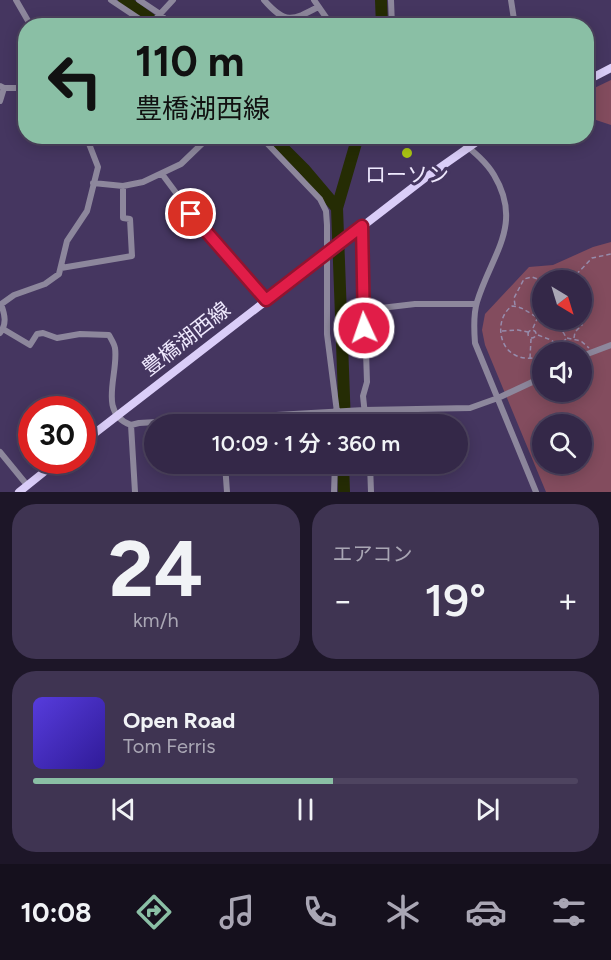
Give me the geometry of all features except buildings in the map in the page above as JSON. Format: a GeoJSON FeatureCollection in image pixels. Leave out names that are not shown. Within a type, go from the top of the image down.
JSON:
{"type":"FeatureCollection","features":[{"type":"Feature","properties":{"kind":"main road"},"geometry":{"type":"LineString","coordinates":[[594,77],[611,68]]}},
{"type":"Feature","properties":{"kind":"main road","name":"豊橋湖西線"},"geometry":{"type":"LineString","coordinates":[[96,432],[358,229],[473,144]]}},
{"type":"Feature","properties":{"kind":"main road"},"geometry":{"type":"LineString","coordinates":[[19,492],[41,474]]}},
{"type":"Feature","properties":{"kind":"street"},"geometry":{"type":"LineString","coordinates":[[16,0],[26,18]]}},
{"type":"Feature","properties":{"kind":"street"},"geometry":{"type":"LineString","coordinates":[[111,0],[139,18]]}},
{"type":"Feature","properties":{"kind":"street"},"geometry":{"type":"LineString","coordinates":[[139,0],[163,18]]}},
{"type":"Feature","properties":{"kind":"street"},"geometry":{"type":"LineString","coordinates":[[156,18],[173,0]]}},
{"type":"Feature","properties":{"kind":"street"},"geometry":{"type":"LineString","coordinates":[[264,0],[284,18]]}},
{"type":"Feature","properties":{"kind":"street"},"geometry":{"type":"LineString","coordinates":[[314,0],[326,18]]}},
{"type":"Feature","properties":{"kind":"street"},"geometry":{"type":"LineString","coordinates":[[391,0],[392,18]]}},
{"type":"Feature","properties":{"kind":"street"},"geometry":{"type":"LineString","coordinates":[[511,0],[514,18]]}},
{"type":"Feature","properties":{"kind":"street"},"geometry":{"type":"LineString","coordinates":[[296,18],[318,7]]}},
{"type":"Feature","properties":{"kind":"street"},"geometry":{"type":"LineString","coordinates":[[0,101],[2,87],[18,88]]}},
{"type":"Feature","properties":{"kind":"street"},"geometry":{"type":"LineString","coordinates":[[89,144],[98,167],[87,211],[67,241],[61,268],[55,278],[14,295],[1,305],[5,317],[1,331],[30,345],[37,334],[43,333],[57,338],[80,334],[109,335],[115,346],[112,396],[116,417],[131,425],[144,423]]}},
{"type":"Feature","properties":{"kind":"street"},"geometry":{"type":"LineString","coordinates":[[93,183],[123,186],[142,182],[181,164],[202,144]]}},
{"type":"Feature","properties":{"kind":"street"},"geometry":{"type":"LineString","coordinates":[[268,144],[320,199],[326,211],[330,251],[327,334],[337,412]]}},
{"type":"Feature","properties":{"kind":"street"},"geometry":{"type":"LineString","coordinates":[[464,144],[494,175],[503,195],[507,214],[506,230],[476,304],[475,343],[536,492]]}},
{"type":"Feature","properties":{"kind":"street"},"geometry":{"type":"LineString","coordinates":[[162,174],[206,233],[266,300]]}},
{"type":"Feature","properties":{"kind":"street"},"geometry":{"type":"LineString","coordinates":[[61,268],[132,256],[130,219],[123,218],[123,186]]}},
{"type":"Feature","properties":{"kind":"street"},"geometry":{"type":"LineString","coordinates":[[358,229],[367,382],[363,396],[363,414]]}},
{"type":"Feature","properties":{"kind":"street"},"geometry":{"type":"LineString","coordinates":[[364,310],[415,304],[476,304]]}},
{"type":"Feature","properties":{"kind":"street"},"geometry":{"type":"LineString","coordinates":[[592,351],[611,345]]}},
{"type":"Feature","properties":{"kind":"street"},"geometry":{"type":"LineString","coordinates":[[314,414],[470,408],[498,399],[532,382]]}},
{"type":"Feature","properties":{"kind":"street"},"geometry":{"type":"LineString","coordinates":[[131,425],[135,492]]}},
{"type":"Feature","properties":{"kind":"street"},"geometry":{"type":"LineString","coordinates":[[0,452],[27,485]]}},
{"type":"Feature","properties":{"kind":"street"},"geometry":{"type":"LineString","coordinates":[[226,474],[227,492]]}},
{"type":"Feature","properties":{"kind":"street"},"geometry":{"type":"LineString","coordinates":[[334,492],[335,474]]}},
{"type":"Feature","properties":{"kind":"street"},"geometry":{"type":"LineString","coordinates":[[370,474],[371,492]]}},
{"type":"Feature","properties":{"kind":"path"},"geometry":{"type":"LineString","coordinates":[[581,270],[592,258],[611,254]]}},
{"type":"Feature","properties":{"kind":"path"},"geometry":{"type":"LineString","coordinates":[[515,306],[514,298],[524,279],[532,277]]}},
{"type":"Feature","properties":{"kind":"path"},"geometry":{"type":"LineString","coordinates":[[515,306],[532,315]]}},
{"type":"Feature","properties":{"kind":"path"},"geometry":{"type":"LineString","coordinates":[[515,306],[506,311],[502,320],[503,342],[509,351],[516,356],[530,358],[531,338],[528,332]]}},
{"type":"Feature","properties":{"kind":"path"},"geometry":{"type":"LineString","coordinates":[[501,331],[528,332],[533,330],[537,335],[554,342]]}},
{"type":"Feature","properties":{"kind":"path"},"geometry":{"type":"LineString","coordinates":[[560,330],[567,338]]}},
{"type":"Feature","properties":{"kind":"path"},"geometry":{"type":"LineString","coordinates":[[574,338],[577,330]]}},
{"type":"Feature","properties":{"kind":"path"},"geometry":{"type":"LineString","coordinates":[[531,338],[537,335]]}},
{"type":"Feature","properties":{"kind":"path"},"geometry":{"type":"LineString","coordinates":[[567,338],[583,342]]}},
{"type":"Feature","properties":{"kind":"path"},"geometry":{"type":"LineString","coordinates":[[564,342],[567,338]]}},
{"type":"Feature","properties":{"kind":"shaded area"},"geometry":{"type":"Polygon","coordinates":[[[611,80],[611,125],[594,119],[594,88],[611,80]]]}},
{"type":"Feature","properties":{"kind":"shaded area"},"geometry":{"type":"Polygon","coordinates":[[[611,242],[611,492],[546,492],[539,474],[592,474],[592,414],[532,414],[532,458],[485,345],[482,330],[485,314],[529,267],[553,265],[593,247],[611,242]]]}},
{"type":"Feature","properties":{"kind":"waterway"},"geometry":{"type":"LineString","coordinates":[[124,0],[149,18]]}},
{"type":"Feature","properties":{"kind":"waterway"},"geometry":{"type":"LineString","coordinates":[[381,0],[382,18]]}},
{"type":"Feature","properties":{"kind":"waterway"},"geometry":{"type":"LineString","coordinates":[[279,144],[337,208]]}},
{"type":"Feature","properties":{"kind":"waterway"},"geometry":{"type":"LineString","coordinates":[[345,414],[337,208],[356,144]]}},
{"type":"Feature","properties":{"kind":"waterway"},"geometry":{"type":"LineString","coordinates":[[343,474],[344,492]]}},
{"type":"Feature","properties":{"kind":"place","name":"ローソン"},"geometry":{"type":"Point","coordinates":[407,153]}},
{"type":"Feature","properties":{"kind":"route"},"geometry":{"type":"LineString","coordinates":[[191,214],[266,300],[362,226],[364,328]]}}]}
